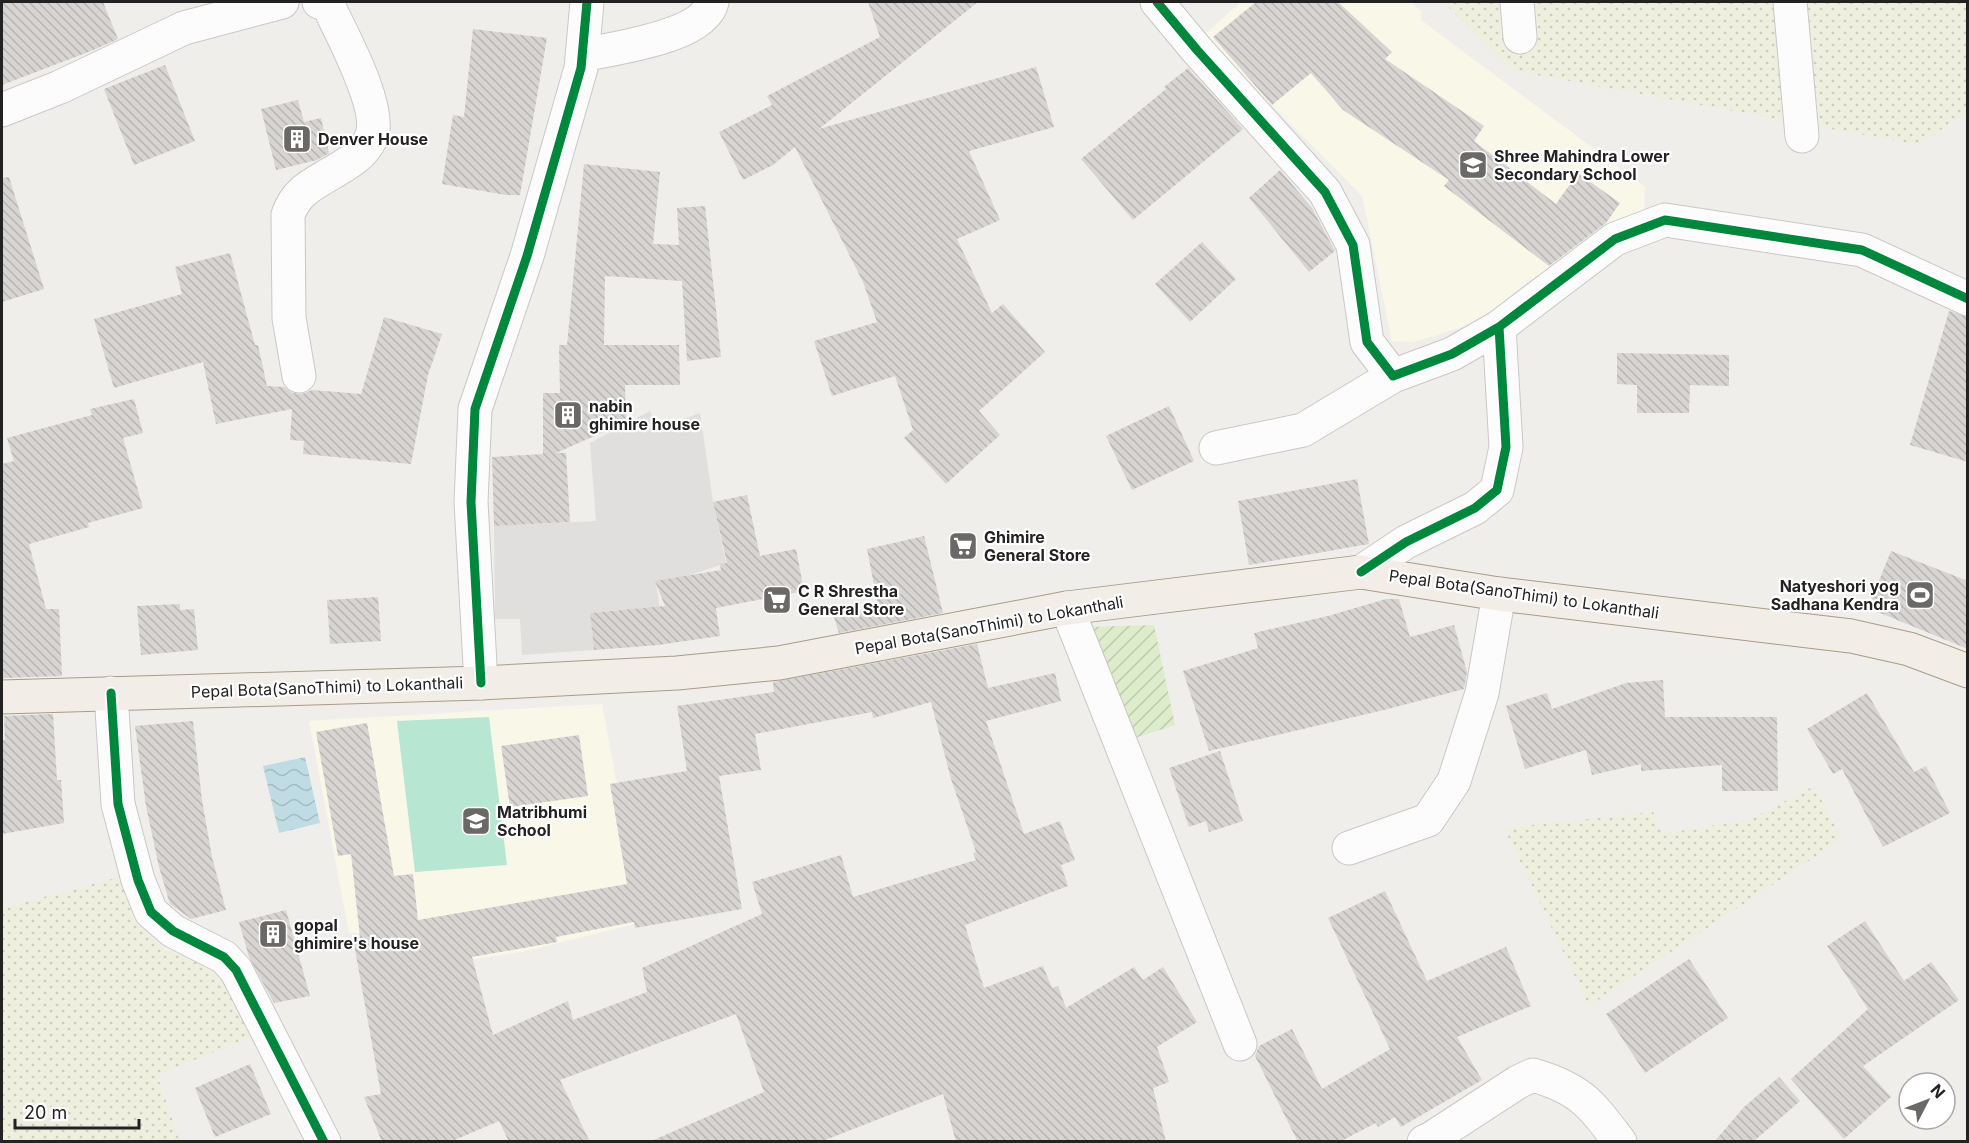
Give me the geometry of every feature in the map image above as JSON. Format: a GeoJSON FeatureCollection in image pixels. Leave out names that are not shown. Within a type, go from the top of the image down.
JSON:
{"type":"FeatureCollection","features":[{"type":"Feature","properties":{"kind":"main road","name":"Pepal Bota(SanoThimi) to Lokanthali"},"geometry":{"type":"LineString","coordinates":[[2,697],[481,683],[677,673],[779,663],[1067,608],[1361,572],[1499,594],[1851,636],[1909,649],[1968,671]]}},
{"type":"Feature","properties":{"kind":"street"},"geometry":{"type":"LineString","coordinates":[[2,110],[60,87],[184,28],[282,2]]}},
{"type":"Feature","properties":{"kind":"street"},"geometry":{"type":"LineString","coordinates":[[299,376],[289,318],[288,215],[293,202],[306,189],[353,160],[372,136],[368,93],[328,4],[319,2]]}},
{"type":"Feature","properties":{"kind":"street"},"geometry":{"type":"LineString","coordinates":[[481,683],[471,502],[476,409],[534,235],[581,68],[587,2]]}},
{"type":"Feature","properties":{"kind":"street"},"geometry":{"type":"LineString","coordinates":[[583,55],[679,32],[694,25],[705,15],[712,2]]}},
{"type":"Feature","properties":{"kind":"street"},"geometry":{"type":"LineString","coordinates":[[1157,2],[1197,50],[1325,192],[1353,245],[1367,342],[1393,376]]}},
{"type":"Feature","properties":{"kind":"street"},"geometry":{"type":"LineString","coordinates":[[1517,2],[1520,37]]}},
{"type":"Feature","properties":{"kind":"street"},"geometry":{"type":"LineString","coordinates":[[1790,2],[1802,136]]}},
{"type":"Feature","properties":{"kind":"street"},"geometry":{"type":"LineString","coordinates":[[1216,448],[1303,430],[1393,376],[1452,354],[1500,327],[1615,239],[1665,220],[1862,250],[1968,299]]}},
{"type":"Feature","properties":{"kind":"street"},"geometry":{"type":"LineString","coordinates":[[1361,572],[1406,542],[1475,508],[1497,490],[1506,447],[1500,327]]}},
{"type":"Feature","properties":{"kind":"street"},"geometry":{"type":"LineString","coordinates":[[1349,848],[1428,820],[1454,781],[1482,693],[1499,594]]}},
{"type":"Feature","properties":{"kind":"street"},"geometry":{"type":"LineString","coordinates":[[1067,608],[1240,1044]]}},
{"type":"Feature","properties":{"kind":"street"},"geometry":{"type":"LineString","coordinates":[[111,693],[118,804],[138,880],[151,912],[173,932],[224,957],[236,970],[324,1142]]}},
{"type":"Feature","properties":{"kind":"street"},"geometry":{"type":"LineString","coordinates":[[1424,1141],[1533,1075],[1568,1088],[1590,1103],[1620,1142]]}},
{"type":"Feature","properties":{"kind":"shaded area","name":"Shree Mahindra Lower Secondary School"},"geometry":{"type":"Polygon","coordinates":[[[1241,2],[1410,2],[1421,11],[1421,20],[1645,187],[1644,210],[1593,241],[1555,270],[1530,280],[1476,323],[1414,342],[1392,341],[1362,196],[1203,36],[1241,2]]]}},
{"type":"Feature","properties":{"kind":"shaded area"},"geometry":{"type":"Polygon","coordinates":[[[650,411],[656,428],[700,413],[713,502],[726,563],[656,583],[665,644],[623,648],[619,610],[590,613],[594,650],[522,655],[520,619],[495,619],[494,526],[596,521],[590,443],[650,411]]]}},
{"type":"Feature","properties":{"kind":"shaded area","name":"Matribhumi School"},"geometry":{"type":"Polygon","coordinates":[[[602,704],[643,922],[522,952],[422,967],[399,934],[349,933],[309,721],[602,704]]]}},
{"type":"Feature","properties":{"kind":"green space"},"geometry":{"type":"Polygon","coordinates":[[[1443,2],[1967,2],[1967,111],[1919,145],[1514,71],[1443,2]]]}},
{"type":"Feature","properties":{"kind":"green space"},"geometry":{"type":"Polygon","coordinates":[[[1154,625],[1175,725],[1126,741],[1085,627],[1154,625]]]}},
{"type":"Feature","properties":{"kind":"green space"},"geometry":{"type":"Polygon","coordinates":[[[489,717],[507,865],[415,872],[397,721],[489,717]]]}},
{"type":"Feature","properties":{"kind":"green space"},"geometry":{"type":"Polygon","coordinates":[[[1814,786],[1842,839],[1589,1006],[1504,828],[1653,812],[1662,834],[1751,819],[1814,786]]]}},
{"type":"Feature","properties":{"kind":"green space"},"geometry":{"type":"Polygon","coordinates":[[[127,875],[150,932],[159,946],[170,952],[218,965],[254,1036],[157,1075],[180,1141],[2,1142],[2,908],[127,875]]]}},
{"type":"Feature","properties":{"kind":"water"},"geometry":{"type":"Polygon","coordinates":[[[305,757],[320,823],[279,833],[263,766],[305,757]]]}},
{"type":"Feature","properties":{"kind":"building"},"geometry":{"type":"Polygon","coordinates":[[[2,2],[103,2],[118,39],[2,85],[2,2]]]}},
{"type":"Feature","properties":{"kind":"building"},"geometry":{"type":"Polygon","coordinates":[[[868,2],[978,2],[819,129],[1036,67],[1054,127],[969,151],[1000,220],[957,239],[992,313],[1003,304],[1045,352],[979,411],[1000,435],[946,484],[904,438],[913,430],[895,376],[832,396],[814,341],[877,322],[863,282],[795,147],[773,165],[743,180],[719,132],[772,105],[767,96],[880,37],[868,2]]]}},
{"type":"Feature","properties":{"kind":"building"},"geometry":{"type":"Polygon","coordinates":[[[1256,2],[1338,2],[1392,52],[1385,59],[1484,126],[1474,141],[1556,204],[1578,173],[1620,203],[1606,223],[1549,266],[1444,186],[1449,180],[1343,110],[1311,73],[1272,105],[1213,37],[1256,2]]]}},
{"type":"Feature","properties":{"kind":"building"},"geometry":{"type":"Polygon","coordinates":[[[473,29],[547,38],[520,195],[506,195],[442,184],[453,115],[464,117],[473,29]]]}},
{"type":"Feature","properties":{"kind":"building"},"geometry":{"type":"Polygon","coordinates":[[[165,65],[195,141],[134,165],[104,89],[165,65]]]}},
{"type":"Feature","properties":{"kind":"building"},"geometry":{"type":"Polygon","coordinates":[[[1188,68],[1243,129],[1133,220],[1081,159],[1188,68]]]}},
{"type":"Feature","properties":{"kind":"building","name":"Denver House"},"geometry":{"type":"Polygon","coordinates":[[[298,100],[304,122],[321,118],[329,153],[317,160],[276,170],[261,109],[298,100]]]}},
{"type":"Feature","properties":{"kind":"building"},"geometry":{"type":"Polygon","coordinates":[[[584,164],[660,172],[653,244],[679,245],[677,208],[705,206],[721,357],[687,361],[682,281],[605,276],[604,345],[679,345],[680,385],[625,385],[626,422],[556,453],[566,453],[570,522],[494,526],[492,457],[543,454],[543,393],[560,393],[559,345],[567,345],[584,164]]]}},
{"type":"Feature","properties":{"kind":"building"},"geometry":{"type":"Polygon","coordinates":[[[1280,170],[1312,208],[1335,251],[1309,272],[1249,198],[1280,170]]]}},
{"type":"Feature","properties":{"kind":"building"},"geometry":{"type":"Polygon","coordinates":[[[9,177],[44,289],[2,302],[2,178],[9,177]]]}},
{"type":"Feature","properties":{"kind":"building"},"geometry":{"type":"Polygon","coordinates":[[[1202,242],[1236,279],[1190,322],[1155,284],[1202,242]]]}},
{"type":"Feature","properties":{"kind":"building"},"geometry":{"type":"Polygon","coordinates":[[[230,253],[255,345],[258,345],[267,386],[284,387],[292,393],[302,394],[312,390],[361,394],[384,317],[442,334],[428,375],[411,464],[303,454],[304,441],[290,440],[292,409],[216,424],[203,362],[114,388],[94,319],[182,294],[175,267],[230,253]]]}},
{"type":"Feature","properties":{"kind":"building"},"geometry":{"type":"Polygon","coordinates":[[[1949,311],[1968,317],[1968,462],[1910,445],[1949,311]]]}},
{"type":"Feature","properties":{"kind":"building"},"geometry":{"type":"Polygon","coordinates":[[[1617,353],[1729,355],[1729,386],[1690,385],[1689,413],[1637,413],[1637,385],[1617,384],[1617,353]]]}},
{"type":"Feature","properties":{"kind":"building"},"geometry":{"type":"Polygon","coordinates":[[[134,399],[143,433],[123,438],[143,508],[88,523],[89,527],[29,544],[46,609],[59,609],[62,676],[2,678],[2,464],[14,461],[7,438],[92,415],[90,409],[134,399]]]}},
{"type":"Feature","properties":{"kind":"building"},"geometry":{"type":"Polygon","coordinates":[[[1169,406],[1194,461],[1132,490],[1106,436],[1169,406]]]}},
{"type":"Feature","properties":{"kind":"building"},"geometry":{"type":"Polygon","coordinates":[[[1357,479],[1369,544],[1249,565],[1238,501],[1357,479]]]}},
{"type":"Feature","properties":{"kind":"building"},"geometry":{"type":"Polygon","coordinates":[[[747,495],[760,556],[796,549],[804,591],[716,608],[720,636],[658,645],[594,650],[590,613],[665,606],[655,581],[721,570],[720,564],[727,563],[713,502],[747,495]]]}},
{"type":"Feature","properties":{"kind":"building"},"geometry":{"type":"Polygon","coordinates":[[[924,536],[943,613],[839,633],[834,617],[878,606],[867,549],[924,536]]]}},
{"type":"Feature","properties":{"kind":"building","name":"Natyeshori yog Sadhana Kendra"},"geometry":{"type":"Polygon","coordinates":[[[1891,551],[1968,581],[1968,649],[1868,608],[1891,551]]]}},
{"type":"Feature","properties":{"kind":"building"},"geometry":{"type":"Polygon","coordinates":[[[378,597],[381,641],[330,644],[327,600],[378,597]]]}},
{"type":"Feature","properties":{"kind":"building"},"geometry":{"type":"Polygon","coordinates":[[[1386,599],[1399,599],[1410,637],[1454,625],[1467,672],[1464,689],[1209,751],[1183,671],[1258,648],[1254,633],[1328,616],[1386,599]]]}},
{"type":"Feature","properties":{"kind":"building"},"geometry":{"type":"Polygon","coordinates":[[[180,604],[180,610],[194,609],[198,650],[141,655],[137,606],[180,604]]]}},
{"type":"Feature","properties":{"kind":"building"},"geometry":{"type":"Polygon","coordinates":[[[977,644],[988,688],[1055,673],[1061,701],[986,721],[1024,834],[1060,821],[1075,860],[1061,865],[1068,886],[965,925],[984,988],[1043,966],[1052,988],[1058,986],[1066,1008],[1134,967],[1143,980],[1163,967],[1197,1022],[1157,1047],[1169,1082],[1153,1088],[1166,1142],[956,1142],[943,1094],[820,1142],[649,1142],[764,1092],[736,1014],[560,1080],[590,1142],[509,1142],[499,1121],[450,1142],[382,1142],[364,1097],[381,1094],[353,938],[360,937],[351,854],[338,856],[316,732],[367,723],[394,876],[413,874],[418,920],[627,884],[610,784],[687,771],[677,706],[774,692],[773,682],[977,644]],[[931,702],[873,718],[872,712],[755,734],[761,770],[719,776],[742,909],[635,928],[634,922],[556,937],[557,942],[472,957],[493,1035],[568,1001],[573,1020],[647,992],[642,968],[762,914],[752,882],[841,855],[853,897],[976,860],[973,853],[976,852],[951,779],[931,702]]]}},
{"type":"Feature","properties":{"kind":"building"},"geometry":{"type":"Polygon","coordinates":[[[1663,680],[1665,717],[1777,717],[1778,791],[1722,791],[1722,765],[1641,771],[1641,764],[1592,775],[1586,750],[1525,769],[1506,706],[1547,693],[1552,709],[1626,683],[1663,680]]]}},
{"type":"Feature","properties":{"kind":"building"},"geometry":{"type":"Polygon","coordinates":[[[1867,693],[1914,772],[1926,766],[1950,813],[1883,847],[1842,769],[1833,774],[1807,729],[1867,693]]]}},
{"type":"Feature","properties":{"kind":"building"},"geometry":{"type":"Polygon","coordinates":[[[53,714],[57,780],[61,780],[64,823],[2,834],[4,716],[53,714]]]}},
{"type":"Feature","properties":{"kind":"building"},"geometry":{"type":"Polygon","coordinates":[[[193,721],[202,800],[212,857],[226,910],[191,919],[170,904],[159,867],[146,806],[135,726],[193,721]]]}},
{"type":"Feature","properties":{"kind":"building"},"geometry":{"type":"Polygon","coordinates":[[[579,735],[588,796],[510,807],[501,746],[579,735]]]}},
{"type":"Feature","properties":{"kind":"building"},"geometry":{"type":"Polygon","coordinates":[[[1220,751],[1243,821],[1209,832],[1206,821],[1189,827],[1169,768],[1220,751]]]}},
{"type":"Feature","properties":{"kind":"building"},"geometry":{"type":"Polygon","coordinates":[[[1385,891],[1427,981],[1506,947],[1531,1006],[1457,1037],[1482,1080],[1401,1127],[1395,1117],[1378,1127],[1376,1123],[1339,1142],[1298,1142],[1255,1056],[1259,1046],[1292,1029],[1322,1089],[1390,1049],[1328,918],[1385,891]]]}},
{"type":"Feature","properties":{"kind":"building"},"geometry":{"type":"Polygon","coordinates":[[[286,910],[310,996],[274,1003],[249,957],[239,922],[286,910]]]}},
{"type":"Feature","properties":{"kind":"building"},"geometry":{"type":"Polygon","coordinates":[[[1865,921],[1904,981],[1931,962],[1959,1000],[1863,1066],[1891,1097],[1844,1139],[1791,1079],[1868,1009],[1827,946],[1865,921]]]}},
{"type":"Feature","properties":{"kind":"building"},"geometry":{"type":"Polygon","coordinates":[[[1689,959],[1728,1018],[1645,1073],[1606,1014],[1689,959]]]}},
{"type":"Feature","properties":{"kind":"building"},"geometry":{"type":"Polygon","coordinates":[[[250,1064],[271,1114],[215,1137],[195,1088],[250,1064]]]}},
{"type":"Feature","properties":{"kind":"building"},"geometry":{"type":"Polygon","coordinates":[[[1779,1077],[1800,1101],[1753,1142],[1714,1142],[1744,1107],[1779,1077]]]}},
{"type":"Feature","properties":{"kind":"cycle path"},"geometry":{"type":"LineString","coordinates":[[481,683],[471,502],[475,409],[527,256],[581,68],[587,2]]}},
{"type":"Feature","properties":{"kind":"cycle path"},"geometry":{"type":"LineString","coordinates":[[1157,2],[1197,50],[1325,192],[1353,245],[1367,342],[1393,376],[1452,354],[1499,327]]}},
{"type":"Feature","properties":{"kind":"cycle path"},"geometry":{"type":"LineString","coordinates":[[1361,572],[1406,542],[1475,508],[1497,490],[1506,447],[1499,327],[1615,239],[1665,220],[1862,250],[1968,299]]}},
{"type":"Feature","properties":{"kind":"cycle path"},"geometry":{"type":"LineString","coordinates":[[111,693],[118,804],[138,880],[151,912],[173,931],[224,957],[236,970],[324,1142]]}},
{"type":"Feature","properties":{"kind":"place","name":"Denver House"},"geometry":{"type":"Point","coordinates":[297,139]}},
{"type":"Feature","properties":{"kind":"place","name":"Shree Mahindra Lower Secondary School"},"geometry":{"type":"Point","coordinates":[1473,165]}},
{"type":"Feature","properties":{"kind":"place","name":"nabin ghimire house"},"geometry":{"type":"Point","coordinates":[568,415]}},
{"type":"Feature","properties":{"kind":"place","name":"Ghimire General Store"},"geometry":{"type":"Point","coordinates":[963,546]}},
{"type":"Feature","properties":{"kind":"place","name":"Natyeshori yog Sadhana Kendra"},"geometry":{"type":"Point","coordinates":[1920,595]}},
{"type":"Feature","properties":{"kind":"place","name":"C R Shrestha General Store"},"geometry":{"type":"Point","coordinates":[777,600]}},
{"type":"Feature","properties":{"kind":"place","name":"Matribhumi School"},"geometry":{"type":"Point","coordinates":[476,821]}},
{"type":"Feature","properties":{"kind":"place","name":"gopal ghimire's house"},"geometry":{"type":"Point","coordinates":[273,934]}}]}
